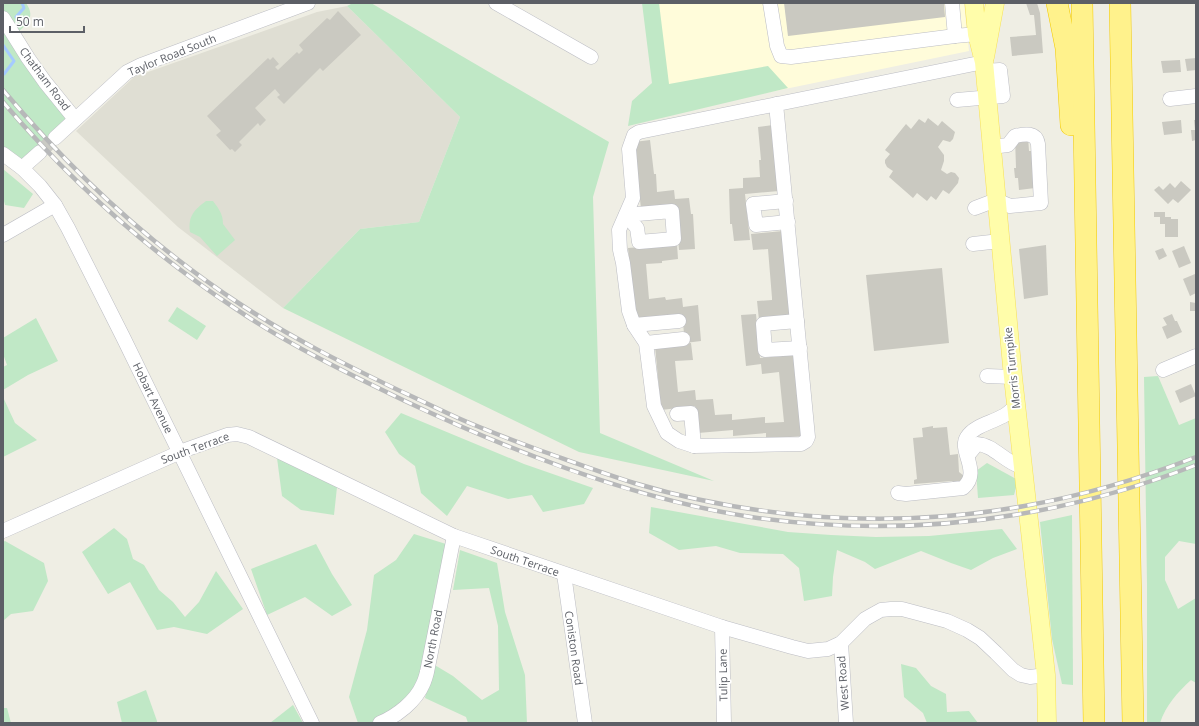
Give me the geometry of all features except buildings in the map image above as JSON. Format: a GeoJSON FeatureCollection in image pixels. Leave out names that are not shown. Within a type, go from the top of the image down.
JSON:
{"type":"FeatureCollection","features":[{"type":"Feature","properties":{"kind":"highway"},"geometry":{"type":"LineString","coordinates":[[1058,3],[1066,48],[1089,400]]}},
{"type":"Feature","properties":{"kind":"highway"},"geometry":{"type":"LineString","coordinates":[[1082,3],[1094,723]]}},
{"type":"Feature","properties":{"kind":"highway"},"geometry":{"type":"LineString","coordinates":[[1120,3],[1122,181],[1133,723]]}},
{"type":"Feature","properties":{"kind":"main road","name":"Morris Turnpike"},"geometry":{"type":"LineString","coordinates":[[974,3],[977,34],[985,66],[1022,467],[1046,675]]}},
{"type":"Feature","properties":{"kind":"main road","name":"Morris Turnpike"},"geometry":{"type":"LineString","coordinates":[[985,66],[995,3]]}},
{"type":"Feature","properties":{"kind":"main road"},"geometry":{"type":"LineString","coordinates":[[1046,675],[1047,723]]}},
{"type":"Feature","properties":{"kind":"main road"},"geometry":{"type":"LineString","coordinates":[[1046,675],[1058,723]]}},
{"type":"Feature","properties":{"kind":"street","name":"Taylor Road South"},"geometry":{"type":"LineString","coordinates":[[55,138],[127,72],[308,3]]}},
{"type":"Feature","properties":{"kind":"street"},"geometry":{"type":"LineString","coordinates":[[496,3],[591,57]]}},
{"type":"Feature","properties":{"kind":"street"},"geometry":{"type":"LineString","coordinates":[[770,3],[777,46],[781,56],[791,57],[977,34]]}},
{"type":"Feature","properties":{"kind":"street"},"geometry":{"type":"LineString","coordinates":[[952,3],[955,36]]}},
{"type":"Feature","properties":{"kind":"street","name":"Chatham Road"},"geometry":{"type":"LineString","coordinates":[[3,18],[28,58],[75,119]]}},
{"type":"Feature","properties":{"kind":"street"},"geometry":{"type":"LineString","coordinates":[[776,104],[808,437],[806,442],[801,444],[694,446],[679,441],[667,433],[654,406],[646,343],[634,325],[629,311],[620,250],[619,230],[633,198],[629,149],[634,135],[639,132],[776,104],[985,66]]}},
{"type":"Feature","properties":{"kind":"street"},"geometry":{"type":"LineString","coordinates":[[1170,99],[1196,96]]}},
{"type":"Feature","properties":{"kind":"street"},"geometry":{"type":"LineString","coordinates":[[957,100],[987,97]]}},
{"type":"Feature","properties":{"kind":"street"},"geometry":{"type":"LineString","coordinates":[[975,208],[1041,203],[1038,144],[1035,137],[1025,134],[1015,136],[1008,145],[992,146]]}},
{"type":"Feature","properties":{"kind":"street"},"geometry":{"type":"LineString","coordinates":[[22,168],[40,152]]}},
{"type":"Feature","properties":{"kind":"street","name":"Hobart Avenue"},"geometry":{"type":"LineString","coordinates":[[3,154],[22,168],[40,186],[55,206],[82,255],[312,723]]}},
{"type":"Feature","properties":{"kind":"street"},"geometry":{"type":"LineString","coordinates":[[786,201],[753,204],[756,225],[788,222]]}},
{"type":"Feature","properties":{"kind":"street"},"geometry":{"type":"LineString","coordinates":[[3,235],[55,206]]}},
{"type":"Feature","properties":{"kind":"street"},"geometry":{"type":"LineString","coordinates":[[973,244],[1000,241]]}},
{"type":"Feature","properties":{"kind":"street"},"geometry":{"type":"LineString","coordinates":[[634,325],[679,321]]}},
{"type":"Feature","properties":{"kind":"street"},"geometry":{"type":"LineString","coordinates":[[797,321],[763,324],[765,350],[800,348]]}},
{"type":"Feature","properties":{"kind":"street"},"geometry":{"type":"LineString","coordinates":[[646,343],[683,339]]}},
{"type":"Feature","properties":{"kind":"street"},"geometry":{"type":"LineString","coordinates":[[1163,370],[1196,356]]}},
{"type":"Feature","properties":{"kind":"street"},"geometry":{"type":"LineString","coordinates":[[987,376],[1013,377]]}},
{"type":"Feature","properties":{"kind":"street"},"geometry":{"type":"LineString","coordinates":[[898,493],[906,494],[963,488],[969,483],[970,476],[968,455],[964,446],[966,438],[975,429],[1003,416],[1016,406]]}},
{"type":"Feature","properties":{"kind":"street"},"geometry":{"type":"LineString","coordinates":[[677,414],[691,413],[694,446]]}},
{"type":"Feature","properties":{"kind":"street","name":"South Terrace"},"geometry":{"type":"LineString","coordinates":[[3,531],[180,452],[227,435],[237,434],[249,437],[454,536],[722,627],[808,651],[828,649],[841,644]]}},
{"type":"Feature","properties":{"kind":"street"},"geometry":{"type":"LineString","coordinates":[[968,455],[977,444],[984,445],[1005,460],[1022,467]]}},
{"type":"Feature","properties":{"kind":"street","name":"North Road"},"geometry":{"type":"LineString","coordinates":[[384,722],[415,697],[423,684],[454,536]]}},
{"type":"Feature","properties":{"kind":"street","name":"Coniston Road"},"geometry":{"type":"LineString","coordinates":[[564,574],[585,723]]}},
{"type":"Feature","properties":{"kind":"street"},"geometry":{"type":"LineString","coordinates":[[841,644],[864,619],[881,610],[902,609],[947,620],[967,630],[980,638],[1013,670],[1022,675],[1030,677],[1046,675]]}},
{"type":"Feature","properties":{"kind":"street","name":"Tulip Lane"},"geometry":{"type":"LineString","coordinates":[[722,627],[724,723]]}},
{"type":"Feature","properties":{"kind":"street","name":"West Road"},"geometry":{"type":"LineString","coordinates":[[841,644],[846,723]]}},
{"type":"Feature","properties":{"kind":"shaded area"},"geometry":{"type":"Polygon","coordinates":[[[649,3],[964,3],[969,51],[659,115],[649,3]]]}},
{"type":"Feature","properties":{"kind":"shaded area"},"geometry":{"type":"Polygon","coordinates":[[[347,6],[460,117],[419,222],[360,229],[283,308],[178,227],[76,131],[134,77],[317,12],[347,6]]]}},
{"type":"Feature","properties":{"kind":"green space"},"geometry":{"type":"Polygon","coordinates":[[[3,3],[26,3],[29,9],[30,18],[26,25],[14,36],[75,119],[22,168],[3,151],[3,3]]]}},
{"type":"Feature","properties":{"kind":"green space"},"geometry":{"type":"Polygon","coordinates":[[[353,3],[371,3],[609,142],[593,197],[600,433],[714,481],[579,452],[283,308],[360,229],[419,222],[460,117],[347,6],[353,3]]]}},
{"type":"Feature","properties":{"kind":"green space"},"geometry":{"type":"Polygon","coordinates":[[[642,3],[659,3],[669,84],[768,66],[788,88],[628,126],[632,101],[652,83],[642,3]]]}},
{"type":"Feature","properties":{"kind":"green space"},"geometry":{"type":"Polygon","coordinates":[[[3,169],[33,194],[24,208],[5,205],[3,197],[3,169]]]}},
{"type":"Feature","properties":{"kind":"green space"},"geometry":{"type":"Polygon","coordinates":[[[206,201],[213,201],[219,209],[223,224],[235,240],[217,256],[200,237],[190,232],[190,222],[193,214],[198,207],[206,201]]]}},
{"type":"Feature","properties":{"kind":"green space"},"geometry":{"type":"Polygon","coordinates":[[[177,307],[206,326],[197,340],[168,321],[177,307]]]}},
{"type":"Feature","properties":{"kind":"green space"},"geometry":{"type":"Polygon","coordinates":[[[36,318],[58,361],[28,375],[3,390],[3,367],[7,365],[3,354],[3,338],[36,318]]]}},
{"type":"Feature","properties":{"kind":"green space"},"geometry":{"type":"Polygon","coordinates":[[[1158,376],[1179,425],[1196,418],[1196,544],[1179,541],[1165,557],[1165,580],[1178,609],[1196,598],[1196,683],[1191,680],[1177,695],[1165,711],[1160,723],[1147,723],[1147,584],[1144,377],[1158,376]]]}},
{"type":"Feature","properties":{"kind":"green space"},"geometry":{"type":"Polygon","coordinates":[[[3,397],[15,423],[37,440],[3,457],[3,397]]]}},
{"type":"Feature","properties":{"kind":"green space"},"geometry":{"type":"Polygon","coordinates":[[[401,413],[524,464],[593,488],[584,504],[543,512],[532,495],[508,499],[467,486],[447,516],[421,493],[415,466],[399,454],[385,432],[401,413]]]}},
{"type":"Feature","properties":{"kind":"green space"},"geometry":{"type":"Polygon","coordinates":[[[277,458],[337,487],[334,515],[301,510],[282,496],[277,458]]]}},
{"type":"Feature","properties":{"kind":"green space"},"geometry":{"type":"Polygon","coordinates":[[[987,463],[1018,480],[1014,495],[978,498],[976,471],[987,463]]]}},
{"type":"Feature","properties":{"kind":"green space"},"geometry":{"type":"Polygon","coordinates":[[[651,507],[788,532],[831,535],[876,537],[929,536],[1002,529],[1017,549],[993,558],[971,570],[921,551],[875,569],[865,562],[837,550],[832,596],[804,601],[799,568],[783,554],[740,553],[716,546],[679,550],[649,533],[651,507]]]}},
{"type":"Feature","properties":{"kind":"green space"},"geometry":{"type":"Polygon","coordinates":[[[1072,515],[1073,685],[1062,684],[1052,639],[1040,522],[1072,515]]]}},
{"type":"Feature","properties":{"kind":"green space"},"geometry":{"type":"Polygon","coordinates":[[[114,528],[127,539],[133,559],[144,565],[159,590],[173,602],[185,617],[199,602],[216,571],[243,609],[207,634],[174,627],[157,630],[130,582],[108,594],[82,552],[114,528]]]}},
{"type":"Feature","properties":{"kind":"green space"},"geometry":{"type":"Polygon","coordinates":[[[414,534],[446,544],[421,680],[403,703],[375,722],[358,723],[349,697],[367,630],[374,575],[396,560],[414,534]]]}},
{"type":"Feature","properties":{"kind":"green space"},"geometry":{"type":"Polygon","coordinates":[[[5,541],[44,563],[48,581],[33,611],[11,614],[3,621],[3,542],[5,541]]]}},
{"type":"Feature","properties":{"kind":"green space"},"geometry":{"type":"Polygon","coordinates":[[[316,544],[332,574],[352,605],[332,616],[305,597],[267,615],[251,569],[316,544]]]}},
{"type":"Feature","properties":{"kind":"green space"},"geometry":{"type":"Polygon","coordinates":[[[460,550],[497,563],[505,612],[525,675],[527,723],[468,723],[466,717],[425,698],[433,664],[453,676],[482,700],[499,690],[498,626],[489,588],[453,590],[460,550]]]}},
{"type":"Feature","properties":{"kind":"green space"},"geometry":{"type":"Polygon","coordinates":[[[901,664],[916,668],[931,686],[946,694],[947,712],[969,711],[978,723],[927,723],[923,713],[904,697],[901,664]]]}},
{"type":"Feature","properties":{"kind":"green space"},"geometry":{"type":"Polygon","coordinates":[[[146,690],[157,723],[122,723],[117,702],[146,690]]]}},
{"type":"Feature","properties":{"kind":"green space"},"geometry":{"type":"Polygon","coordinates":[[[293,705],[303,723],[270,723],[293,705]]]}},
{"type":"Feature","properties":{"kind":"green space"},"geometry":{"type":"Polygon","coordinates":[[[3,708],[7,708],[11,723],[3,723],[3,708]]]}},
{"type":"Feature","properties":{"kind":"waterway"},"geometry":{"type":"LineString","coordinates":[[16,17],[24,8],[22,3]]}},
{"type":"Feature","properties":{"kind":"waterway"},"geometry":{"type":"LineString","coordinates":[[3,45],[14,61],[4,74]]}},
{"type":"Feature","properties":{"kind":"tunnel"},"geometry":{"type":"LineString","coordinates":[[40,152],[55,138]]}},
{"type":"Feature","properties":{"kind":"railway"},"geometry":{"type":"LineString","coordinates":[[3,90],[56,150],[114,206],[175,257],[207,281],[259,316],[337,360],[458,418],[539,450],[634,483],[711,502],[764,511],[844,518],[890,519],[935,517],[979,513],[1066,497],[1153,473],[1196,457]]}},
{"type":"Feature","properties":{"kind":"railway"},"geometry":{"type":"LineString","coordinates":[[3,102],[56,160],[112,214],[172,263],[204,287],[256,322],[297,347],[446,420],[531,455],[618,486],[707,509],[751,517],[808,523],[865,526],[921,525],[977,520],[1032,512],[1087,500],[1142,484],[1196,465]]}}]}
